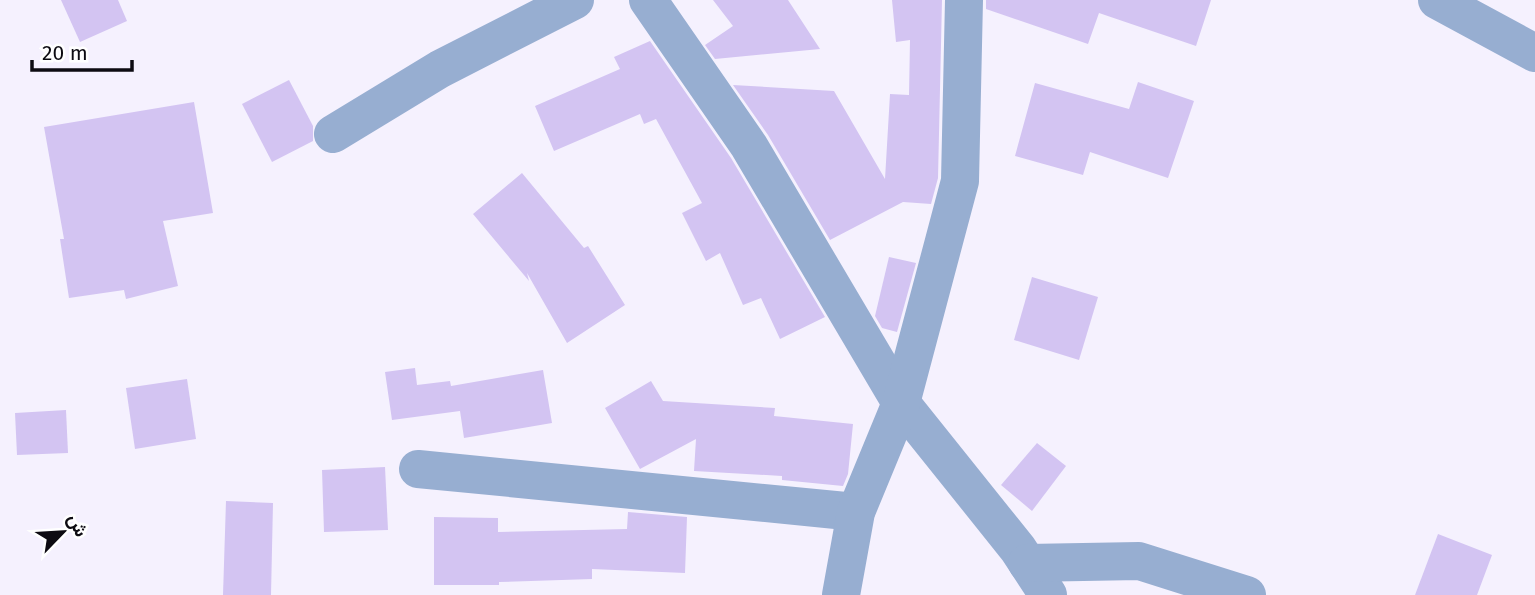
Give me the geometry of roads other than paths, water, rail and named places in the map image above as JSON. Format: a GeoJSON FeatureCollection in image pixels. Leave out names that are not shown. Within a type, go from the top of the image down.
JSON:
{"type":"FeatureCollection","features":[{"type":"Feature","properties":{"kind":"street"},"geometry":{"type":"LineString","coordinates":[[332,134],[440,69],[575,0]]}},
{"type":"Feature","properties":{"kind":"street"},"geometry":{"type":"LineString","coordinates":[[648,0],[750,146],[901,403],[1027,563],[1048,595]]}},
{"type":"Feature","properties":{"kind":"street"},"geometry":{"type":"LineString","coordinates":[[841,595],[856,512],[901,403],[960,181],[964,0]]}},
{"type":"Feature","properties":{"kind":"street"},"geometry":{"type":"LineString","coordinates":[[1437,0],[1535,53]]}},
{"type":"Feature","properties":{"kind":"street"},"geometry":{"type":"LineString","coordinates":[[418,469],[856,512]]}},
{"type":"Feature","properties":{"kind":"street"},"geometry":{"type":"LineString","coordinates":[[1027,563],[1139,561],[1247,595]]}}]}
